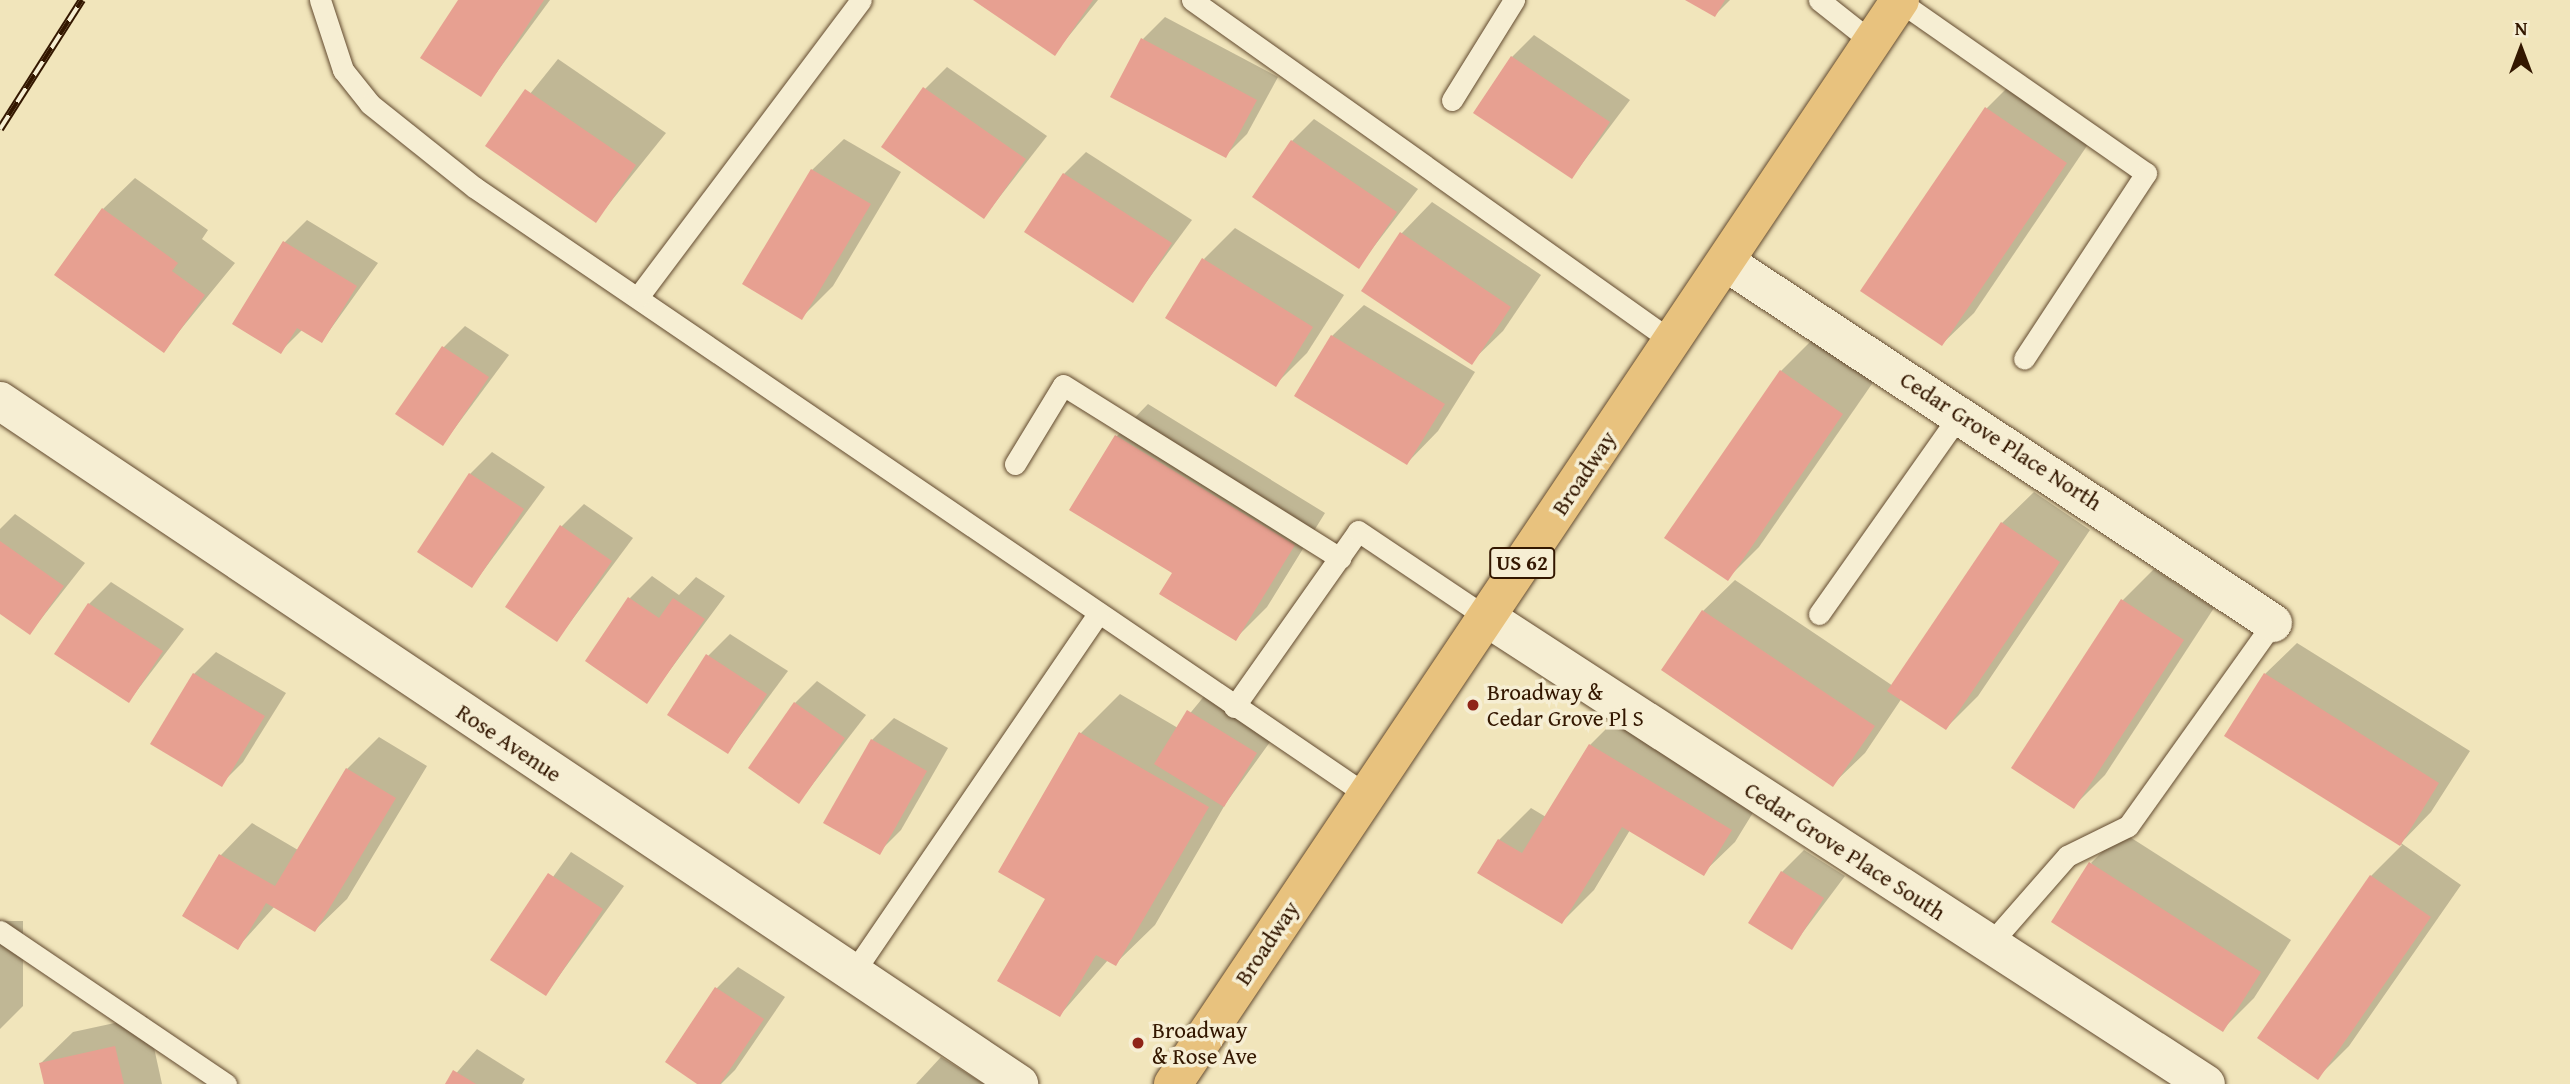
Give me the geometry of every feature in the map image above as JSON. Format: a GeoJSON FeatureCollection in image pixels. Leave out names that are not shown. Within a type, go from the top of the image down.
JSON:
{"type":"FeatureCollection","features":[{"type":"Feature","properties":{"kind":"main road","name":"Broadway"},"geometry":{"type":"LineString","coordinates":[[1173,1084],[1727,263],[1899,1]]}},
{"type":"Feature","properties":{"kind":"street","name":"Cedar Grove Place North"},"geometry":{"type":"LineString","coordinates":[[1727,263],[1960,414],[2273,623]]}},
{"type":"Feature","properties":{"kind":"street","name":"Rose Avenue"},"geometry":{"type":"LineString","coordinates":[[0,401],[1019,1084]]}},
{"type":"Feature","properties":{"kind":"street","name":"Cedar Grove Place South"},"geometry":{"type":"LineString","coordinates":[[1486,617],[2206,1084]]}},
{"type":"Feature","properties":{"kind":"lane"},"geometry":{"type":"LineString","coordinates":[[320,0],[343,70],[370,104],[474,187],[1367,795]]}},
{"type":"Feature","properties":{"kind":"lane"},"geometry":{"type":"LineString","coordinates":[[638,297],[861,0]]}},
{"type":"Feature","properties":{"kind":"lane"},"geometry":{"type":"LineString","coordinates":[[1192,0],[1673,342]]}},
{"type":"Feature","properties":{"kind":"lane"},"geometry":{"type":"LineString","coordinates":[[1452,100],[1514,0]]}},
{"type":"Feature","properties":{"kind":"lane"},"geometry":{"type":"LineString","coordinates":[[1819,0],[1872,42]]}},
{"type":"Feature","properties":{"kind":"lane"},"geometry":{"type":"LineString","coordinates":[[1899,1],[2146,173],[2024,359]]}},
{"type":"Feature","properties":{"kind":"lane"},"geometry":{"type":"LineString","coordinates":[[1014,464],[1063,385],[1340,558]]}},
{"type":"Feature","properties":{"kind":"lane"},"geometry":{"type":"LineString","coordinates":[[1819,614],[1960,414]]}},
{"type":"Feature","properties":{"kind":"lane"},"geometry":{"type":"LineString","coordinates":[[1234,706],[1358,531],[1486,617]]}},
{"type":"Feature","properties":{"kind":"lane"},"geometry":{"type":"LineString","coordinates":[[853,973],[1100,613]]}},
{"type":"Feature","properties":{"kind":"lane"},"geometry":{"type":"LineString","coordinates":[[1990,944],[2067,856],[2128,826],[2273,623]]}},
{"type":"Feature","properties":{"kind":"lane"},"geometry":{"type":"LineString","coordinates":[[0,931],[226,1084]]}},
{"type":"Feature","properties":{"kind":"building"},"geometry":{"type":"Polygon","coordinates":[[[458,0],[544,0],[481,97],[420,58],[458,0]]]}},
{"type":"Feature","properties":{"kind":"building"},"geometry":{"type":"Polygon","coordinates":[[[973,0],[1093,0],[1055,56],[973,0]]]}},
{"type":"Feature","properties":{"kind":"building"},"geometry":{"type":"Polygon","coordinates":[[[1685,0],[1725,0],[1715,17],[1685,0]]]}},
{"type":"Feature","properties":{"kind":"building"},"geometry":{"type":"Polygon","coordinates":[[[1141,38],[1257,100],[1226,158],[1110,97],[1141,38]]]}},
{"type":"Feature","properties":{"kind":"building"},"geometry":{"type":"Polygon","coordinates":[[[1511,56],[1610,122],[1572,179],[1473,113],[1511,56]]]}},
{"type":"Feature","properties":{"kind":"building"},"geometry":{"type":"Polygon","coordinates":[[[923,87],[1026,159],[984,219],[881,147],[923,87]]]}},
{"type":"Feature","properties":{"kind":"building"},"geometry":{"type":"Polygon","coordinates":[[[525,89],[636,165],[596,223],[485,146],[525,89]]]}},
{"type":"Feature","properties":{"kind":"building"},"geometry":{"type":"Polygon","coordinates":[[[1985,107],[2067,163],[1942,346],[1860,291],[1985,107]]]}},
{"type":"Feature","properties":{"kind":"building"},"geometry":{"type":"Polygon","coordinates":[[[1291,140],[1397,212],[1359,269],[1252,197],[1291,140]]]}},
{"type":"Feature","properties":{"kind":"building"},"geometry":{"type":"Polygon","coordinates":[[[811,169],[871,204],[802,320],[742,284],[811,169]]]}},
{"type":"Feature","properties":{"kind":"building"},"geometry":{"type":"Polygon","coordinates":[[[1063,173],[1172,243],[1133,303],[1024,232],[1063,173]]]}},
{"type":"Feature","properties":{"kind":"building"},"geometry":{"type":"Polygon","coordinates":[[[102,208],[178,263],[172,271],[205,295],[164,353],[54,275],[102,208]]]}},
{"type":"Feature","properties":{"kind":"building"},"geometry":{"type":"Polygon","coordinates":[[[1400,232],[1511,307],[1472,365],[1361,291],[1400,232]]]}},
{"type":"Feature","properties":{"kind":"building"},"geometry":{"type":"Polygon","coordinates":[[[283,241],[357,286],[322,343],[297,328],[281,354],[232,324],[283,241]]]}},
{"type":"Feature","properties":{"kind":"building"},"geometry":{"type":"Polygon","coordinates":[[[1202,258],[1313,327],[1276,387],[1165,318],[1202,258]]]}},
{"type":"Feature","properties":{"kind":"building"},"geometry":{"type":"Polygon","coordinates":[[[1331,335],[1445,404],[1407,465],[1294,396],[1331,335]]]}},
{"type":"Feature","properties":{"kind":"building"},"geometry":{"type":"Polygon","coordinates":[[[442,346],[489,377],[443,446],[395,414],[442,346]]]}},
{"type":"Feature","properties":{"kind":"building"},"geometry":{"type":"Polygon","coordinates":[[[1780,370],[1843,414],[1728,581],[1664,538],[1780,370]]]}},
{"type":"Feature","properties":{"kind":"building"},"geometry":{"type":"Polygon","coordinates":[[[1115,435],[1295,545],[1236,641],[1159,594],[1172,573],[1069,510],[1115,435]]]}},
{"type":"Feature","properties":{"kind":"building"},"geometry":{"type":"Polygon","coordinates":[[[469,473],[524,509],[472,588],[417,552],[469,473]]]}},
{"type":"Feature","properties":{"kind":"building"},"geometry":{"type":"Polygon","coordinates":[[[2001,522],[2060,562],[1946,730],[1887,691],[2001,522]]]}},
{"type":"Feature","properties":{"kind":"building"},"geometry":{"type":"Polygon","coordinates":[[[560,525],[612,561],[557,642],[505,607],[560,525]]]}},
{"type":"Feature","properties":{"kind":"building"},"geometry":{"type":"Polygon","coordinates":[[[0,541],[64,586],[30,635],[0,614],[0,541]]]}},
{"type":"Feature","properties":{"kind":"building"},"geometry":{"type":"Polygon","coordinates":[[[628,597],[659,618],[673,598],[705,619],[647,704],[585,661],[628,597]]]}},
{"type":"Feature","properties":{"kind":"building"},"geometry":{"type":"Polygon","coordinates":[[[2121,599],[2184,640],[2074,809],[2011,768],[2121,599]]]}},
{"type":"Feature","properties":{"kind":"building"},"geometry":{"type":"Polygon","coordinates":[[[88,603],[163,651],[129,703],[54,654],[88,603]]]}},
{"type":"Feature","properties":{"kind":"building"},"geometry":{"type":"Polygon","coordinates":[[[1702,610],[1875,726],[1833,787],[1661,670],[1702,610]]]}},
{"type":"Feature","properties":{"kind":"building"},"geometry":{"type":"Polygon","coordinates":[[[706,654],[767,694],[728,754],[667,715],[706,654]]]}},
{"type":"Feature","properties":{"kind":"building"},"geometry":{"type":"Polygon","coordinates":[[[193,673],[265,716],[222,787],[150,744],[193,673]]]}},
{"type":"Feature","properties":{"kind":"building"},"geometry":{"type":"Polygon","coordinates":[[[2264,673],[2439,783],[2400,846],[2224,736],[2264,673]]]}},
{"type":"Feature","properties":{"kind":"building"},"geometry":{"type":"Polygon","coordinates":[[[794,702],[845,738],[799,804],[748,768],[794,702]]]}},
{"type":"Feature","properties":{"kind":"building"},"geometry":{"type":"Polygon","coordinates":[[[1187,710],[1257,753],[1224,807],[1154,764],[1187,710]]]}},
{"type":"Feature","properties":{"kind":"building"},"geometry":{"type":"Polygon","coordinates":[[[1079,732],[1209,807],[1116,966],[1096,955],[1060,1017],[997,981],[1045,899],[998,872],[1079,732]]]}},
{"type":"Feature","properties":{"kind":"building"},"geometry":{"type":"Polygon","coordinates":[[[871,739],[927,771],[880,855],[823,823],[871,739]]]}},
{"type":"Feature","properties":{"kind":"building"},"geometry":{"type":"Polygon","coordinates":[[[1589,744],[1732,830],[1704,876],[1622,827],[1562,924],[1477,873],[1498,839],[1522,853],[1589,744]]]}},
{"type":"Feature","properties":{"kind":"building"},"geometry":{"type":"Polygon","coordinates":[[[346,768],[396,798],[315,932],[266,903],[238,950],[182,916],[219,854],[275,886],[346,768]]]}},
{"type":"Feature","properties":{"kind":"building"},"geometry":{"type":"Polygon","coordinates":[[[2089,862],[2261,972],[2223,1032],[2051,922],[2089,862]]]}},
{"type":"Feature","properties":{"kind":"building"},"geometry":{"type":"Polygon","coordinates":[[[1781,871],[1824,898],[1792,950],[1748,923],[1781,871]]]}},
{"type":"Feature","properties":{"kind":"building"},"geometry":{"type":"Polygon","coordinates":[[[548,873],[603,909],[546,996],[490,960],[548,873]]]}},
{"type":"Feature","properties":{"kind":"building"},"geometry":{"type":"Polygon","coordinates":[[[2370,875],[2431,917],[2318,1080],[2257,1038],[2370,875]]]}},
{"type":"Feature","properties":{"kind":"building"},"geometry":{"type":"Polygon","coordinates":[[[715,987],[764,1019],[720,1084],[697,1084],[665,1062],[715,987]]]}},
{"type":"Feature","properties":{"kind":"building"},"geometry":{"type":"Polygon","coordinates":[[[115,1046],[124,1084],[44,1084],[39,1063],[115,1046]]]}},
{"type":"Feature","properties":{"kind":"building"},"geometry":{"type":"Polygon","coordinates":[[[453,1070],[476,1084],[445,1084],[453,1070]]]}},
{"type":"Feature","properties":{"kind":"railway"},"geometry":{"type":"LineString","coordinates":[[0,129],[82,0]]}},
{"type":"Feature","properties":{"kind":"place","name":"Broadway & Cedar Grove Pl S"},"geometry":{"type":"Point","coordinates":[1473,705]}},
{"type":"Feature","properties":{"kind":"place","name":"Broadway & Rose Ave"},"geometry":{"type":"Point","coordinates":[1138,1043]}}]}
